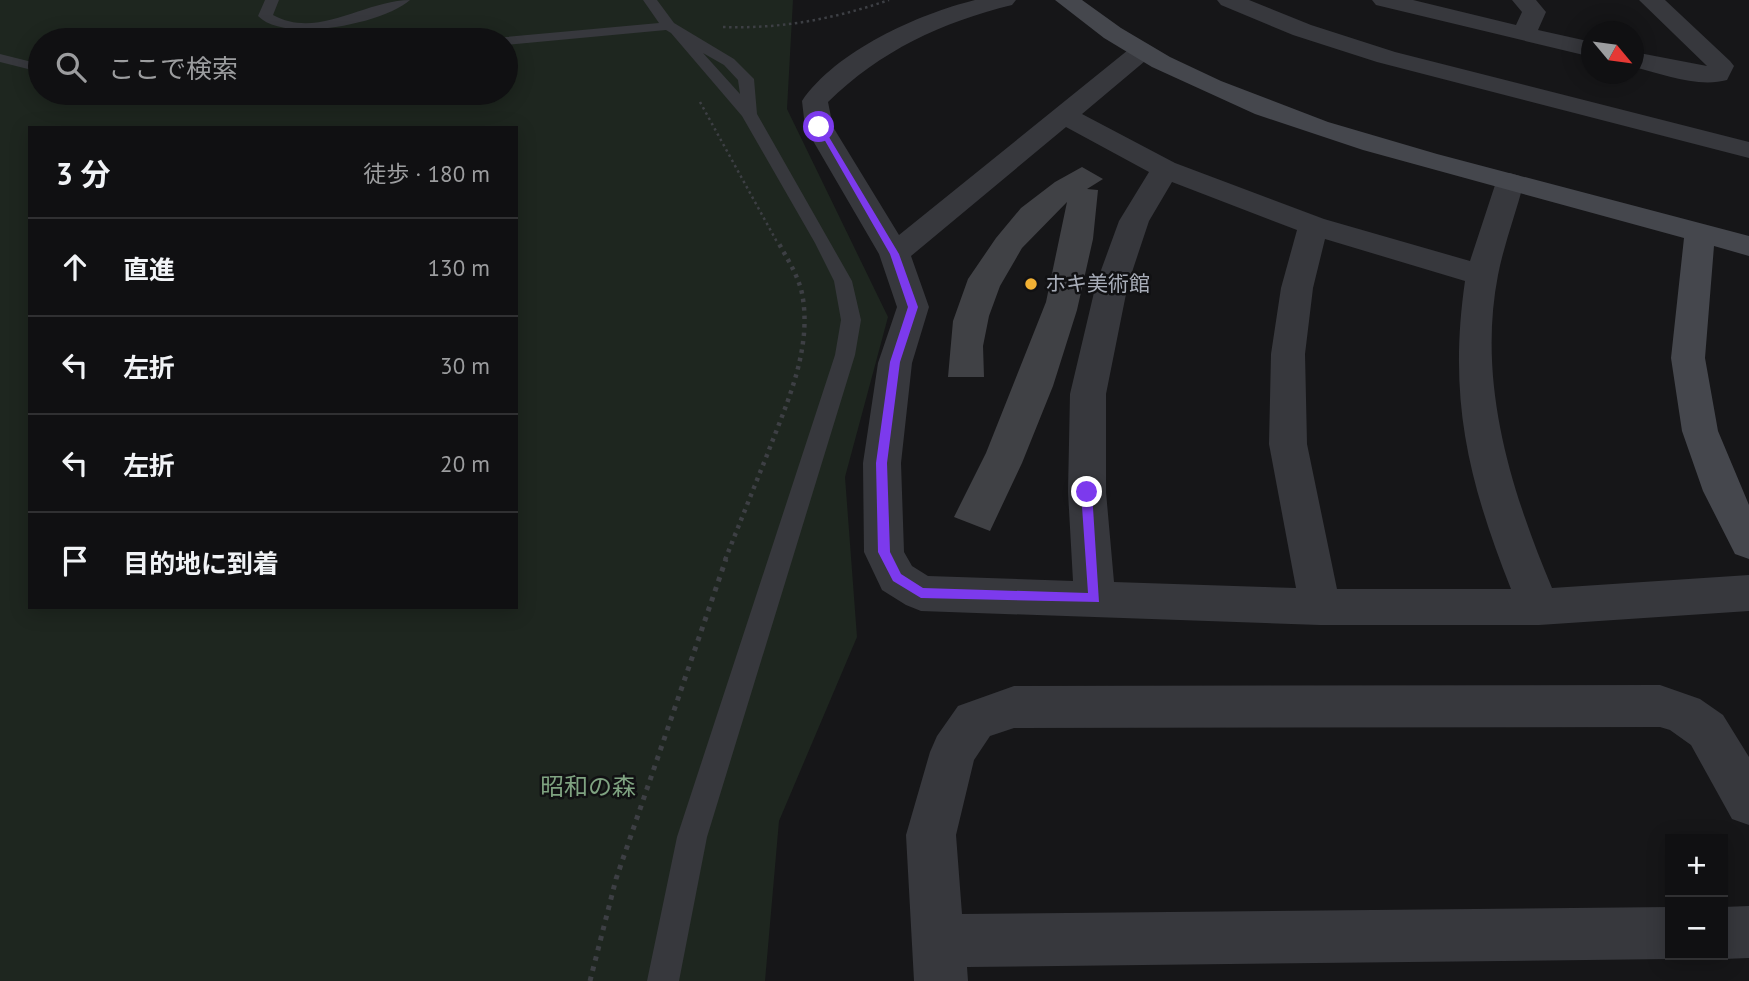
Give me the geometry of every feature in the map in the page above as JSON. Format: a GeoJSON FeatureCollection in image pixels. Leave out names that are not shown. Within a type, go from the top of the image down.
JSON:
{"type":"FeatureCollection","features":[{"type":"Feature","properties":{"kind":"street"},"geometry":{"type":"LineString","coordinates":[[1004,0],[929,21],[839,75],[815,101],[819,127],[895,254],[913,307],[895,362],[881,463],[884,552],[897,578],[921,593],[1320,607],[1539,607],[1749,593]]}},
{"type":"Feature","properties":{"kind":"street"},"geometry":{"type":"LineString","coordinates":[[1067,0],[1090,19],[1142,51],[1198,79],[1343,136],[1749,246]]}},
{"type":"Feature","properties":{"kind":"street"},"geometry":{"type":"LineString","coordinates":[[1229,0],[1302,30],[1386,57],[1749,150]]}},
{"type":"Feature","properties":{"kind":"street"},"geometry":{"type":"LineString","coordinates":[[1384,0],[1581,48]]}},
{"type":"Feature","properties":{"kind":"street"},"geometry":{"type":"LineString","coordinates":[[1524,0],[1534,12],[1524,34]]}},
{"type":"Feature","properties":{"kind":"street"},"geometry":{"type":"LineString","coordinates":[[1644,62],[1692,73],[1718,75],[1721,66],[1651,0]]}},
{"type":"Feature","properties":{"kind":"street"},"geometry":{"type":"LineString","coordinates":[[895,254],[1142,51]]}},
{"type":"Feature","properties":{"kind":"street"},"geometry":{"type":"LineString","coordinates":[[1064,115],[1166,169],[1313,226],[1482,275]]}},
{"type":"Feature","properties":{"kind":"street"},"geometry":{"type":"LineString","coordinates":[[1095,598],[1087,492],[1088,394],[1112,284],[1134,220],[1166,169]]}},
{"type":"Feature","properties":{"kind":"street"},"geometry":{"type":"LineString","coordinates":[[1510,182],[1482,275],[1475,320],[1475,384],[1494,488],[1539,607]]}},
{"type":"Feature","properties":{"kind":"street"},"geometry":{"type":"LineString","coordinates":[[1313,226],[1297,288],[1288,354],[1288,444],[1320,607]]}},
{"type":"Feature","properties":{"kind":"street"},"geometry":{"type":"LineString","coordinates":[[1700,233],[1688,358],[1700,431],[1723,491],[1749,543]]}},
{"type":"Feature","properties":{"kind":"street"},"geometry":{"type":"LineString","coordinates":[[1665,933],[939,961],[931,835],[953,752],[974,721],[1014,707],[1660,706],[1684,713],[1707,730],[1749,802]]}},
{"type":"Feature","properties":{"kind":"street"},"geometry":{"type":"LineString","coordinates":[[1728,933],[1749,932]]}},
{"type":"Feature","properties":{"kind":"lane"},"geometry":{"type":"LineString","coordinates":[[272,0],[265,16],[274,24],[292,27],[340,23],[361,18],[402,0]]}},
{"type":"Feature","properties":{"kind":"lane"},"geometry":{"type":"LineString","coordinates":[[650,0],[749,114],[843,281],[851,320],[845,355],[692,837],[663,981]]}},
{"type":"Feature","properties":{"kind":"lane"},"geometry":{"type":"LineString","coordinates":[[518,40],[673,29]]}},
{"type":"Feature","properties":{"kind":"lane"},"geometry":{"type":"LineString","coordinates":[[0,58],[28,65]]}},
{"type":"Feature","properties":{"kind":"path"},"geometry":{"type":"LineString","coordinates":[[673,29],[808,23],[838,18],[889,0]]}},
{"type":"Feature","properties":{"kind":"path"},"geometry":{"type":"LineString","coordinates":[[590,981],[616,879],[723,566],[794,385],[803,351],[803,297],[797,277],[697,97]]}},
{"type":"Feature","properties":{"kind":"green space","name":"昭和の森"},"geometry":{"type":"Polygon","coordinates":[[[0,0],[793,0],[787,109],[888,317],[845,477],[857,637],[779,821],[765,981],[0,981],[0,0]]]}},
{"type":"Feature","properties":{"kind":"building"},"geometry":{"type":"Polygon","coordinates":[[[1082,167],[1103,179],[1087,189],[1098,190],[1093,239],[1077,310],[1053,386],[1022,463],[990,531],[954,517],[986,453],[1046,302],[1067,202],[1022,248],[1000,286],[989,316],[983,346],[984,377],[948,377],[953,321],[968,279],[1021,208],[1055,182],[1082,167]]]}},
{"type":"Feature","properties":{"kind":"place","name":"ホキ美術館"},"geometry":{"type":"Point","coordinates":[1031,284]}},
{"type":"Feature","properties":{"kind":"route"},"geometry":{"type":"LineString","coordinates":[[819,127],[895,254],[913,307],[895,362],[881,463],[884,552],[897,578],[921,593],[1095,598],[1087,492]]}}]}
